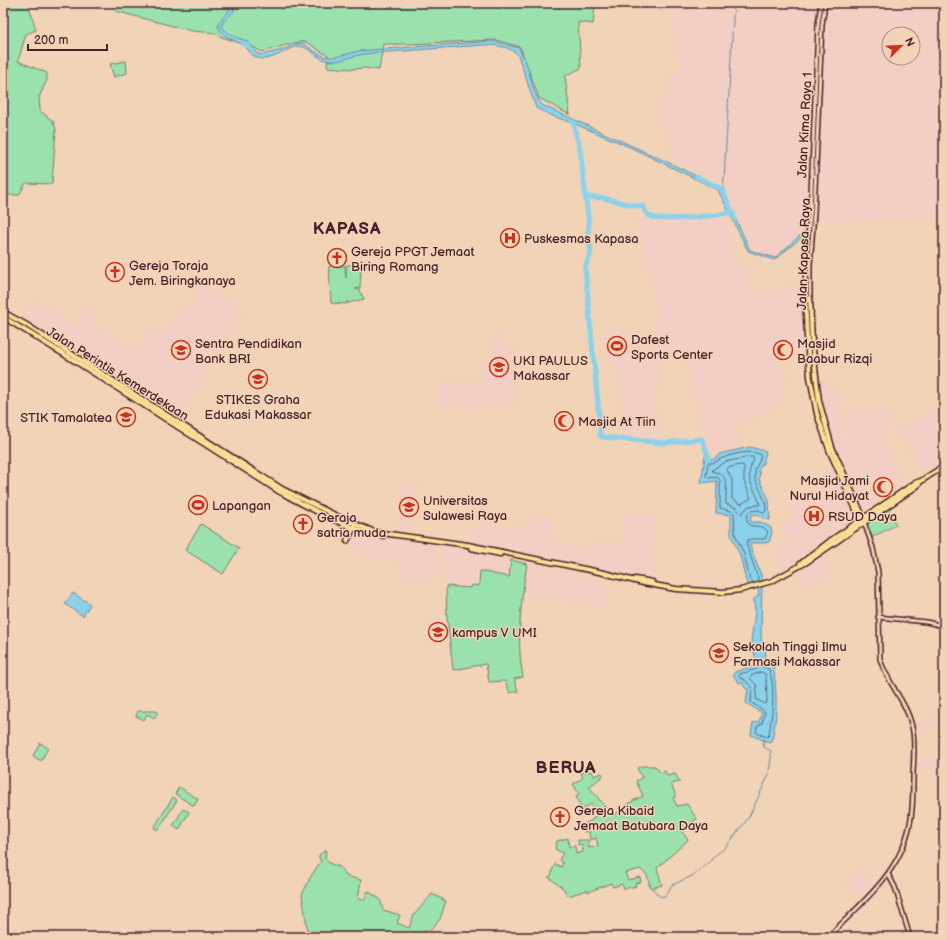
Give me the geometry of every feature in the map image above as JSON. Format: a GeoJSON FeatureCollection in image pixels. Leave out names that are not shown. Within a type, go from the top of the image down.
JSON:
{"type":"FeatureCollection","features":[{"type":"Feature","properties":{"kind":"highway","name":"Jalan Kapasa Raya"},"geometry":{"type":"LineString","coordinates":[[805,297],[808,314],[814,388],[823,427],[830,452],[846,481],[863,521]]}},
{"type":"Feature","properties":{"kind":"highway","name":"Jalan Kapasa Raya"},"geometry":{"type":"LineString","coordinates":[[808,314],[810,298]]}},
{"type":"Feature","properties":{"kind":"highway","name":"Jalan Perintis Kemerdekaan"},"geometry":{"type":"LineString","coordinates":[[3,312],[25,324],[72,357]]}},
{"type":"Feature","properties":{"kind":"highway","name":"Jalan Perintis Kemerdekaan"},"geometry":{"type":"LineString","coordinates":[[3,317],[72,357],[310,508],[377,535],[466,547],[527,560],[536,559]]}},
{"type":"Feature","properties":{"kind":"highway","name":"Jalan Perintis Kemerdekaan"},"geometry":{"type":"LineString","coordinates":[[281,490],[375,532],[468,545],[676,589],[682,588],[734,592],[778,579],[917,486],[921,480],[944,466]]}},
{"type":"Feature","properties":{"kind":"highway"},"geometry":{"type":"LineString","coordinates":[[347,541],[354,527]]}},
{"type":"Feature","properties":{"kind":"main road","name":"Jalan Kima Raya 1"},"geometry":{"type":"LineString","coordinates":[[805,297],[806,253],[810,214],[820,3]]}},
{"type":"Feature","properties":{"kind":"main road","name":"Jalan Kapasa Raya"},"geometry":{"type":"LineString","coordinates":[[810,298],[810,265],[814,213],[822,24],[825,3]]}},
{"type":"Feature","properties":{"kind":"main road"},"geometry":{"type":"LineString","coordinates":[[810,214],[814,213]]}},
{"type":"Feature","properties":{"kind":"main road"},"geometry":{"type":"LineString","coordinates":[[828,937],[866,900],[895,864],[903,846],[911,818],[913,795],[913,733],[911,723],[900,698],[882,663],[879,650],[879,591],[877,565],[873,548],[863,521]]}},
{"type":"Feature","properties":{"kind":"main road"},"geometry":{"type":"LineString","coordinates":[[878,617],[926,622],[944,626]]}},
{"type":"Feature","properties":{"kind":"main road"},"geometry":{"type":"LineString","coordinates":[[888,874],[895,887],[910,937]]}},
{"type":"Feature","properties":{"kind":"shaded area"},"geometry":{"type":"Polygon","coordinates":[[[663,3],[944,3],[944,217],[814,222],[805,226],[775,258],[752,249],[721,182],[673,160],[672,145],[668,138],[664,138],[663,127],[658,124],[659,106],[667,94],[668,72],[681,73],[682,70],[671,13],[664,13],[663,3]]]}},
{"type":"Feature","properties":{"kind":"shaded area"},"geometry":{"type":"Polygon","coordinates":[[[726,216],[730,227],[733,252],[737,263],[745,267],[752,297],[800,284],[805,358],[776,357],[774,365],[785,372],[788,378],[780,399],[773,408],[774,412],[765,411],[760,417],[736,420],[742,445],[711,454],[699,422],[685,358],[662,356],[657,394],[652,394],[663,440],[626,437],[618,365],[607,366],[605,331],[630,329],[633,359],[649,362],[657,312],[637,218],[651,220],[726,216]]]}},
{"type":"Feature","properties":{"kind":"shaded area","name":"Sentra Pendidikan Bank BRI"},"geometry":{"type":"Polygon","coordinates":[[[199,281],[245,312],[177,418],[90,361],[28,323],[30,300],[38,301],[39,306],[41,304],[79,328],[81,306],[96,308],[92,330],[106,333],[140,354],[141,345],[144,338],[161,329],[166,329],[180,309],[194,304],[199,281]]]}},
{"type":"Feature","properties":{"kind":"shaded area","name":"UKI PAULUS Makassar"},"geometry":{"type":"Polygon","coordinates":[[[494,332],[501,332],[501,344],[515,345],[514,406],[441,406],[440,383],[482,381],[482,362],[493,361],[494,332]]]}},
{"type":"Feature","properties":{"kind":"shaded area"},"geometry":{"type":"Polygon","coordinates":[[[830,381],[831,388],[839,389],[843,430],[841,432],[846,442],[851,443],[860,464],[862,464],[854,442],[882,433],[895,469],[904,483],[892,491],[886,480],[869,482],[865,472],[860,473],[876,503],[863,511],[837,455],[827,425],[816,382],[830,381]]]}},
{"type":"Feature","properties":{"kind":"shaded area"},"geometry":{"type":"Polygon","coordinates":[[[941,407],[944,409],[944,460],[923,471],[898,431],[941,407]]]}},
{"type":"Feature","properties":{"kind":"shaded area"},"geometry":{"type":"Polygon","coordinates":[[[843,410],[888,411],[889,429],[848,442],[843,410]]]}},
{"type":"Feature","properties":{"kind":"shaded area"},"geometry":{"type":"Polygon","coordinates":[[[834,467],[857,516],[817,544],[785,570],[777,555],[791,543],[781,527],[792,518],[787,504],[826,484],[820,470],[834,467]]]}},
{"type":"Feature","properties":{"kind":"shaded area","name":"Universitas Sulawesi Raya"},"geometry":{"type":"Polygon","coordinates":[[[401,482],[423,485],[422,490],[417,489],[407,533],[396,530],[404,510],[401,482]]]}},
{"type":"Feature","properties":{"kind":"shaded area"},"geometry":{"type":"Polygon","coordinates":[[[623,514],[655,516],[654,569],[652,578],[573,565],[553,559],[558,543],[584,550],[588,549],[589,542],[622,543],[623,514]]]}},
{"type":"Feature","properties":{"kind":"shaded area"},"geometry":{"type":"Polygon","coordinates":[[[534,516],[550,516],[553,518],[550,534],[557,535],[550,558],[472,542],[474,522],[515,528],[516,525],[521,526],[533,521],[534,516]]]}},
{"type":"Feature","properties":{"kind":"shaded area"},"geometry":{"type":"Polygon","coordinates":[[[351,527],[374,535],[435,544],[440,577],[404,577],[404,567],[399,567],[398,561],[364,556],[365,553],[355,553],[351,555],[346,537],[351,527]]]}},
{"type":"Feature","properties":{"kind":"shaded area"},"geometry":{"type":"Polygon","coordinates":[[[441,546],[485,553],[511,560],[509,577],[480,571],[479,586],[471,585],[470,588],[446,586],[441,546]]]}},
{"type":"Feature","properties":{"kind":"shaded area"},"geometry":{"type":"Polygon","coordinates":[[[817,554],[821,559],[824,557],[834,570],[807,588],[794,571],[817,554]]]}},
{"type":"Feature","properties":{"kind":"shaded area"},"geometry":{"type":"Polygon","coordinates":[[[527,564],[608,582],[608,608],[523,591],[527,564]]]}},
{"type":"Feature","properties":{"kind":"shaded area","name":"kampus V UMI"},"geometry":{"type":"Polygon","coordinates":[[[447,619],[448,639],[434,640],[434,643],[430,644],[429,621],[447,619]]]}},
{"type":"Feature","properties":{"kind":"shaded area"},"geometry":{"type":"Polygon","coordinates":[[[944,714],[944,720],[927,725],[929,731],[915,732],[913,724],[944,714]]]}},
{"type":"Feature","properties":{"kind":"shaded area"},"geometry":{"type":"Polygon","coordinates":[[[944,759],[944,769],[915,771],[915,761],[934,761],[944,759]]]}},
{"type":"Feature","properties":{"kind":"shaded area"},"geometry":{"type":"Polygon","coordinates":[[[860,870],[870,873],[865,879],[873,887],[863,898],[844,881],[860,870]]]}},
{"type":"Feature","properties":{"kind":"green space"},"geometry":{"type":"Polygon","coordinates":[[[3,3],[28,3],[36,30],[26,34],[18,61],[47,73],[47,80],[39,97],[40,111],[53,121],[56,129],[52,184],[26,183],[19,195],[4,195],[3,197],[3,3]]]}},
{"type":"Feature","properties":{"kind":"green space"},"geometry":{"type":"Polygon","coordinates":[[[120,3],[595,3],[593,24],[578,22],[581,68],[565,76],[570,115],[539,98],[520,47],[496,40],[383,44],[379,70],[327,67],[328,55],[305,42],[291,44],[262,52],[215,33],[192,31],[115,11],[120,3]]]}},
{"type":"Feature","properties":{"kind":"green space"},"geometry":{"type":"Polygon","coordinates":[[[126,61],[127,73],[114,77],[110,64],[126,61]]]}},
{"type":"Feature","properties":{"kind":"green space"},"geometry":{"type":"Polygon","coordinates":[[[346,265],[361,265],[360,288],[355,289],[359,289],[364,299],[348,303],[347,301],[347,304],[331,303],[329,266],[345,266],[346,278],[346,265]]]}},
{"type":"Feature","properties":{"kind":"green space"},"geometry":{"type":"Polygon","coordinates":[[[888,508],[896,525],[872,537],[866,523],[888,508]]]}},
{"type":"Feature","properties":{"kind":"green space"},"geometry":{"type":"Polygon","coordinates":[[[201,524],[239,548],[223,574],[185,550],[201,524]]]}},
{"type":"Feature","properties":{"kind":"green space"},"geometry":{"type":"Polygon","coordinates":[[[511,560],[527,564],[520,620],[520,650],[523,677],[514,679],[518,691],[510,693],[505,681],[489,682],[486,664],[453,670],[447,617],[446,586],[470,588],[471,585],[479,586],[480,571],[509,577],[511,560]]]}},
{"type":"Feature","properties":{"kind":"green space"},"geometry":{"type":"Polygon","coordinates":[[[138,711],[158,712],[154,718],[147,714],[144,720],[136,716],[138,711]]]}},
{"type":"Feature","properties":{"kind":"green space"},"geometry":{"type":"Polygon","coordinates":[[[40,743],[48,748],[41,761],[33,756],[40,743]]]}},
{"type":"Feature","properties":{"kind":"green space"},"geometry":{"type":"Polygon","coordinates":[[[643,766],[655,766],[661,773],[665,771],[667,776],[675,774],[680,782],[671,784],[676,796],[673,798],[677,806],[687,804],[697,819],[681,830],[688,840],[657,868],[662,885],[651,888],[647,875],[640,869],[625,873],[628,880],[640,877],[641,882],[635,883],[636,886],[624,889],[622,884],[613,887],[611,883],[588,892],[587,890],[568,896],[563,888],[548,877],[551,876],[555,864],[561,867],[563,863],[559,860],[563,853],[555,849],[557,841],[568,838],[569,847],[575,846],[576,854],[583,852],[582,844],[578,845],[578,840],[588,840],[589,848],[598,846],[596,838],[590,840],[589,831],[584,832],[584,824],[592,820],[598,813],[591,804],[582,810],[576,797],[579,794],[573,784],[583,778],[581,773],[592,771],[594,776],[602,773],[603,776],[589,787],[613,816],[631,802],[643,796],[636,781],[642,778],[637,768],[643,766]]]}},
{"type":"Feature","properties":{"kind":"green space"},"geometry":{"type":"Polygon","coordinates":[[[179,787],[198,799],[194,806],[175,794],[179,787]]]}},
{"type":"Feature","properties":{"kind":"green space"},"geometry":{"type":"Polygon","coordinates":[[[173,797],[177,800],[158,830],[154,828],[173,797]]]}},
{"type":"Feature","properties":{"kind":"green space"},"geometry":{"type":"Polygon","coordinates":[[[183,809],[189,812],[179,830],[173,826],[183,809]]]}},
{"type":"Feature","properties":{"kind":"green space"},"geometry":{"type":"Polygon","coordinates":[[[326,850],[325,859],[331,864],[340,867],[346,876],[361,880],[358,899],[364,900],[368,891],[380,899],[383,910],[400,915],[397,923],[409,928],[414,915],[432,894],[446,901],[440,919],[431,930],[425,930],[424,937],[306,937],[308,933],[302,895],[310,878],[321,861],[319,855],[326,850]]]}},
{"type":"Feature","properties":{"kind":"water"},"geometry":{"type":"Polygon","coordinates":[[[217,3],[229,3],[233,6],[234,11],[224,21],[221,27],[233,36],[249,42],[256,53],[261,55],[282,50],[294,44],[302,43],[326,57],[335,57],[359,51],[493,41],[519,48],[527,65],[536,95],[542,105],[721,188],[750,250],[775,258],[804,232],[806,234],[774,260],[748,251],[718,190],[632,148],[536,108],[518,55],[506,48],[483,45],[380,52],[327,61],[308,49],[300,46],[266,59],[260,59],[254,56],[243,45],[222,33],[218,26],[220,21],[229,11],[229,8],[217,3]]]}},
{"type":"Feature","properties":{"kind":"water"},"geometry":{"type":"Polygon","coordinates":[[[750,447],[766,452],[763,463],[758,470],[760,473],[759,479],[769,500],[770,520],[752,514],[750,518],[751,522],[761,522],[771,528],[772,533],[769,542],[749,543],[762,578],[761,639],[766,645],[765,664],[773,665],[776,714],[771,743],[751,735],[753,723],[759,722],[762,713],[746,703],[748,689],[745,688],[742,682],[739,683],[733,675],[735,672],[756,665],[756,659],[751,642],[755,612],[754,599],[759,595],[758,589],[747,585],[740,555],[731,535],[731,515],[716,513],[717,481],[701,483],[705,456],[707,454],[711,460],[716,458],[719,454],[750,447]]]}},
{"type":"Feature","properties":{"kind":"water"},"geometry":{"type":"Polygon","coordinates":[[[73,593],[90,604],[83,616],[65,604],[73,593]]]}},
{"type":"Feature","properties":{"kind":"waterway"},"geometry":{"type":"LineString","coordinates":[[722,189],[724,180],[734,3]]}},
{"type":"Feature","properties":{"kind":"waterway"},"geometry":{"type":"LineString","coordinates":[[573,122],[580,149],[589,225],[588,233],[591,251],[585,268],[599,415],[601,419],[600,436],[664,443],[702,439],[709,459]]}},
{"type":"Feature","properties":{"kind":"waterway"},"geometry":{"type":"LineString","coordinates":[[697,177],[722,189],[735,219]]}},
{"type":"Feature","properties":{"kind":"waterway"},"geometry":{"type":"LineString","coordinates":[[585,197],[603,198],[636,206],[643,206],[648,215],[658,218],[692,218],[733,212]]}},
{"type":"Feature","properties":{"kind":"waterway"},"geometry":{"type":"LineString","coordinates":[[648,884],[659,896],[665,896],[672,885],[692,876],[726,847],[749,817],[769,774],[771,751],[764,747],[763,739]]}},
{"type":"Feature","properties":{"kind":"place","name":"Puskesmas Kapasa"},"geometry":{"type":"Point","coordinates":[510,238]}},
{"type":"Feature","properties":{"kind":"place","name":"Gereja PPGT Jemaat Biring Romang"},"geometry":{"type":"Point","coordinates":[337,258]}},
{"type":"Feature","properties":{"kind":"place","name":"Gereja Toraja Jem. Biringkanaya"},"geometry":{"type":"Point","coordinates":[115,272]}},
{"type":"Feature","properties":{"kind":"place","name":"Dafest Sports Center"},"geometry":{"type":"Point","coordinates":[617,346]}},
{"type":"Feature","properties":{"kind":"place","name":"Sentra Pendidikan Bank BRI"},"geometry":{"type":"Point","coordinates":[181,350]}},
{"type":"Feature","properties":{"kind":"place","name":"Masjid Baabur Rizqi"},"geometry":{"type":"Point","coordinates":[783,350]}},
{"type":"Feature","properties":{"kind":"place","name":"UKI PAULUS Makassar"},"geometry":{"type":"Point","coordinates":[499,367]}},
{"type":"Feature","properties":{"kind":"place","name":"STIKES Graha Edukasi Makassar"},"geometry":{"type":"Point","coordinates":[258,379]}},
{"type":"Feature","properties":{"kind":"place","name":"STIK Tamalatea"},"geometry":{"type":"Point","coordinates":[126,417]}},
{"type":"Feature","properties":{"kind":"place","name":"Masjid At Tiin"},"geometry":{"type":"Point","coordinates":[564,421]}},
{"type":"Feature","properties":{"kind":"place","name":"Masjid Jami Nurul Hidayat"},"geometry":{"type":"Point","coordinates":[883,487]}},
{"type":"Feature","properties":{"kind":"place","name":"Lapangan"},"geometry":{"type":"Point","coordinates":[198,505]}},
{"type":"Feature","properties":{"kind":"place","name":"Universitas Sulawesi Raya"},"geometry":{"type":"Point","coordinates":[409,507]}},
{"type":"Feature","properties":{"kind":"place","name":"RSUD Daya"},"geometry":{"type":"Point","coordinates":[814,516]}},
{"type":"Feature","properties":{"kind":"place","name":"Geraja satria muda"},"geometry":{"type":"Point","coordinates":[303,524]}},
{"type":"Feature","properties":{"kind":"place","name":"kampus V UMI"},"geometry":{"type":"Point","coordinates":[438,632]}},
{"type":"Feature","properties":{"kind":"place","name":"Sekolah Tinggi Ilmu Farmasi Makassar"},"geometry":{"type":"Point","coordinates":[719,653]}},
{"type":"Feature","properties":{"kind":"place","name":"Gereja Kibaid Jemaat Batubara Daya"},"geometry":{"type":"Point","coordinates":[560,817]}},
{"type":"Feature","properties":{"kind":"district","name":"KAPASA"},"geometry":{"type":"Point","coordinates":[347,228]}},
{"type":"Feature","properties":{"kind":"district","name":"BERUA"},"geometry":{"type":"Point","coordinates":[566,767]}}]}
